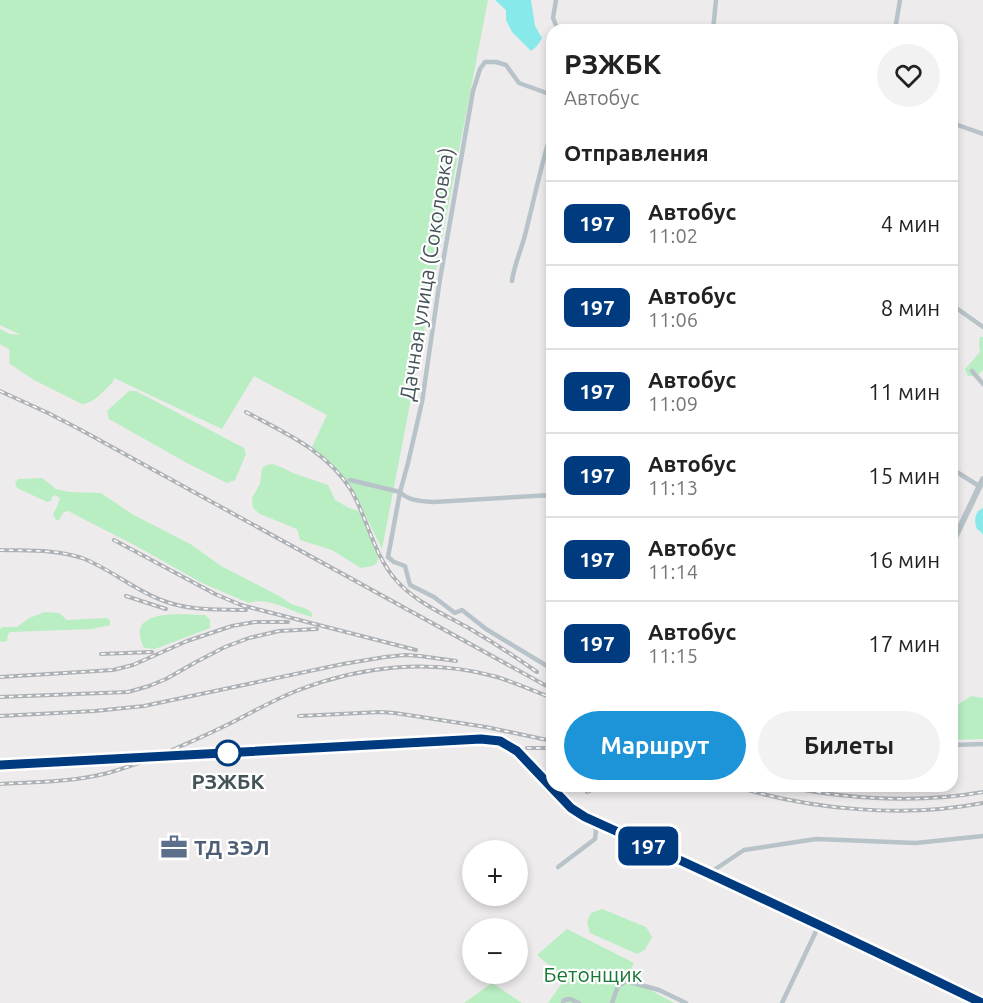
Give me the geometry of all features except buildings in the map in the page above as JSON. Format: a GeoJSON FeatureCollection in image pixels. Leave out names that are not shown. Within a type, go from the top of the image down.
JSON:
{"type":"FeatureCollection","features":[{"type":"Feature","properties":{"kind":"street"},"geometry":{"type":"LineString","coordinates":[[556,0],[553,18],[556,24]]}},
{"type":"Feature","properties":{"kind":"street"},"geometry":{"type":"LineString","coordinates":[[713,24],[716,0]]}},
{"type":"Feature","properties":{"kind":"street"},"geometry":{"type":"LineString","coordinates":[[896,24],[900,0]]}},
{"type":"Feature","properties":{"kind":"street","name":"Дачная улица (Соколовка)"},"geometry":{"type":"LineString","coordinates":[[546,93],[519,83],[506,65],[485,62],[480,69],[473,91],[440,279],[422,402],[400,492],[388,556],[394,562],[405,566],[410,585],[435,597],[455,613],[462,610],[546,669]]}},
{"type":"Feature","properties":{"kind":"street"},"geometry":{"type":"LineString","coordinates":[[958,125],[983,134]]}},
{"type":"Feature","properties":{"kind":"street"},"geometry":{"type":"LineString","coordinates":[[512,281],[513,268],[524,238],[546,150]]}},
{"type":"Feature","properties":{"kind":"street"},"geometry":{"type":"LineString","coordinates":[[958,309],[983,327]]}},
{"type":"Feature","properties":{"kind":"street"},"geometry":{"type":"LineString","coordinates":[[972,371],[983,384]]}},
{"type":"Feature","properties":{"kind":"street"},"geometry":{"type":"LineString","coordinates":[[958,473],[979,486]]}},
{"type":"Feature","properties":{"kind":"street"},"geometry":{"type":"LineString","coordinates":[[958,531],[983,479]]}},
{"type":"Feature","properties":{"kind":"street"},"geometry":{"type":"LineString","coordinates":[[350,480],[400,492],[415,500],[434,502],[546,495]]}},
{"type":"Feature","properties":{"kind":"street"},"geometry":{"type":"LineString","coordinates":[[0,765],[481,739],[500,741],[517,751],[546,782]]}},
{"type":"Feature","properties":{"kind":"street"},"geometry":{"type":"LineString","coordinates":[[958,745],[983,744]]}},
{"type":"Feature","properties":{"kind":"street"},"geometry":{"type":"LineString","coordinates":[[556,792],[571,808],[592,821],[982,1003]]}},
{"type":"Feature","properties":{"kind":"street"},"geometry":{"type":"LineString","coordinates":[[558,867],[595,839],[596,830],[592,821]]}},
{"type":"Feature","properties":{"kind":"street"},"geometry":{"type":"LineString","coordinates":[[708,874],[744,850],[816,839],[916,843],[983,836]]}},
{"type":"Feature","properties":{"kind":"street"},"geometry":{"type":"LineString","coordinates":[[782,1003],[819,925]]}},
{"type":"Feature","properties":{"kind":"street"},"geometry":{"type":"LineString","coordinates":[[612,1003],[618,986],[626,981],[658,990],[686,1003]]}},
{"type":"Feature","properties":{"kind":"street"},"geometry":{"type":"LineString","coordinates":[[563,1003],[568,999],[579,1003]]}},
{"type":"Feature","properties":{"kind":"green space"},"geometry":{"type":"Polygon","coordinates":[[[0,0],[488,0],[382,549],[351,486],[312,447],[327,415],[254,376],[222,429],[114,378],[99,396],[82,404],[34,380],[10,364],[9,349],[0,344],[0,329],[10,334],[21,335],[0,325],[0,0]]]}},
{"type":"Feature","properties":{"kind":"green space"},"geometry":{"type":"Polygon","coordinates":[[[980,337],[983,337],[983,370],[977,376],[968,376],[965,369],[980,352],[980,337]]]}},
{"type":"Feature","properties":{"kind":"green space"},"geometry":{"type":"Polygon","coordinates":[[[129,391],[136,391],[244,448],[246,454],[235,480],[227,483],[109,419],[107,411],[129,391]]]}},
{"type":"Feature","properties":{"kind":"green space"},"geometry":{"type":"Polygon","coordinates":[[[273,464],[328,485],[335,500],[359,511],[366,522],[378,557],[377,563],[361,568],[332,550],[300,540],[297,529],[260,514],[253,508],[252,498],[260,484],[262,468],[273,464]]]}},
{"type":"Feature","properties":{"kind":"green space"},"geometry":{"type":"Polygon","coordinates":[[[42,478],[56,489],[69,492],[101,493],[132,514],[192,545],[221,566],[291,604],[307,609],[312,613],[312,617],[272,603],[257,601],[249,603],[202,583],[68,511],[56,520],[53,514],[60,498],[55,495],[51,501],[47,502],[17,488],[15,482],[19,479],[42,478]]]}},
{"type":"Feature","properties":{"kind":"green space"},"geometry":{"type":"Polygon","coordinates":[[[45,612],[59,613],[67,620],[106,618],[110,620],[110,625],[93,629],[10,632],[7,641],[0,641],[0,629],[3,627],[17,627],[29,618],[45,612]]]}},
{"type":"Feature","properties":{"kind":"green space"},"geometry":{"type":"Polygon","coordinates":[[[178,614],[205,615],[210,620],[210,628],[155,649],[144,648],[140,630],[143,623],[150,619],[178,614]]]}},
{"type":"Feature","properties":{"kind":"green space"},"geometry":{"type":"Polygon","coordinates":[[[971,696],[983,698],[983,739],[958,740],[958,704],[971,696]]]}},
{"type":"Feature","properties":{"kind":"green space"},"geometry":{"type":"Polygon","coordinates":[[[602,909],[646,927],[652,937],[645,950],[637,954],[590,933],[587,922],[591,913],[602,909]]]}},
{"type":"Feature","properties":{"kind":"green space","name":"Бетонщик"},"geometry":{"type":"Polygon","coordinates":[[[567,929],[634,963],[627,977],[674,1003],[548,1003],[565,979],[537,955],[567,929]]]}},
{"type":"Feature","properties":{"kind":"green space","name":"Бетонщик"},"geometry":{"type":"Polygon","coordinates":[[[494,984],[522,1003],[464,1003],[494,984]]]}},
{"type":"Feature","properties":{"kind":"water"},"geometry":{"type":"Polygon","coordinates":[[[495,0],[531,0],[535,26],[542,38],[531,51],[512,32],[506,20],[506,10],[495,0]]]}},
{"type":"Feature","properties":{"kind":"water"},"geometry":{"type":"Polygon","coordinates":[[[983,508],[983,535],[977,529],[975,520],[976,514],[983,508]]]}},
{"type":"Feature","properties":{"kind":"railway"},"geometry":{"type":"LineString","coordinates":[[0,391],[81,430],[546,686]]}},
{"type":"Feature","properties":{"kind":"railway"},"geometry":{"type":"LineString","coordinates":[[246,412],[304,444],[330,464],[341,476],[357,501],[376,548],[388,570],[404,588],[422,602],[480,635],[537,672]]}},
{"type":"Feature","properties":{"kind":"railway"},"geometry":{"type":"LineString","coordinates":[[114,540],[215,594],[241,605],[416,650]]}},
{"type":"Feature","properties":{"kind":"railway"},"geometry":{"type":"LineString","coordinates":[[0,550],[41,551],[72,555],[103,568],[153,597],[174,604],[204,609],[246,610]]}},
{"type":"Feature","properties":{"kind":"railway"},"geometry":{"type":"LineString","coordinates":[[126,596],[166,609]]}},
{"type":"Feature","properties":{"kind":"railway"},"geometry":{"type":"LineString","coordinates":[[0,677],[113,670],[133,665],[187,641],[232,626],[255,622],[288,622]]}},
{"type":"Feature","properties":{"kind":"railway"},"geometry":{"type":"LineString","coordinates":[[0,697],[128,692],[166,679],[225,647],[249,638],[279,631],[317,629]]}},
{"type":"Feature","properties":{"kind":"railway"},"geometry":{"type":"LineString","coordinates":[[101,654],[152,652]]}},
{"type":"Feature","properties":{"kind":"railway"},"geometry":{"type":"LineString","coordinates":[[0,716],[144,706],[385,657],[405,655],[456,661]]}},
{"type":"Feature","properties":{"kind":"railway"},"geometry":{"type":"LineString","coordinates":[[0,784],[54,781],[108,773],[186,744],[296,691],[320,682],[370,671],[421,666],[472,671],[504,679],[546,696]]}},
{"type":"Feature","properties":{"kind":"railway"},"geometry":{"type":"LineString","coordinates":[[299,716],[395,713],[486,727],[546,740]]}},
{"type":"Feature","properties":{"kind":"railway"},"geometry":{"type":"LineString","coordinates":[[527,748],[546,748]]}},
{"type":"Feature","properties":{"kind":"railway"},"geometry":{"type":"LineString","coordinates":[[757,792],[826,806],[890,811],[953,808],[983,803]]}},
{"type":"Feature","properties":{"kind":"railway"},"geometry":{"type":"LineString","coordinates":[[818,792],[857,797],[907,799],[983,792]]}},
{"type":"Feature","properties":{"kind":"bus line","name":"197"},"geometry":{"type":"LineString","coordinates":[[0,765],[481,739],[500,741],[512,747],[546,782]]}},
{"type":"Feature","properties":{"kind":"bus line","name":"197"},"geometry":{"type":"LineString","coordinates":[[556,792],[571,808],[585,817],[782,907],[982,1003]]}},
{"type":"Feature","properties":{"kind":"place","name":"РЗЖБК"},"geometry":{"type":"Point","coordinates":[228,753]}},
{"type":"Feature","properties":{"kind":"place","name":"ТД ЗЭЛ"},"geometry":{"type":"Point","coordinates":[174,847]}}]}
